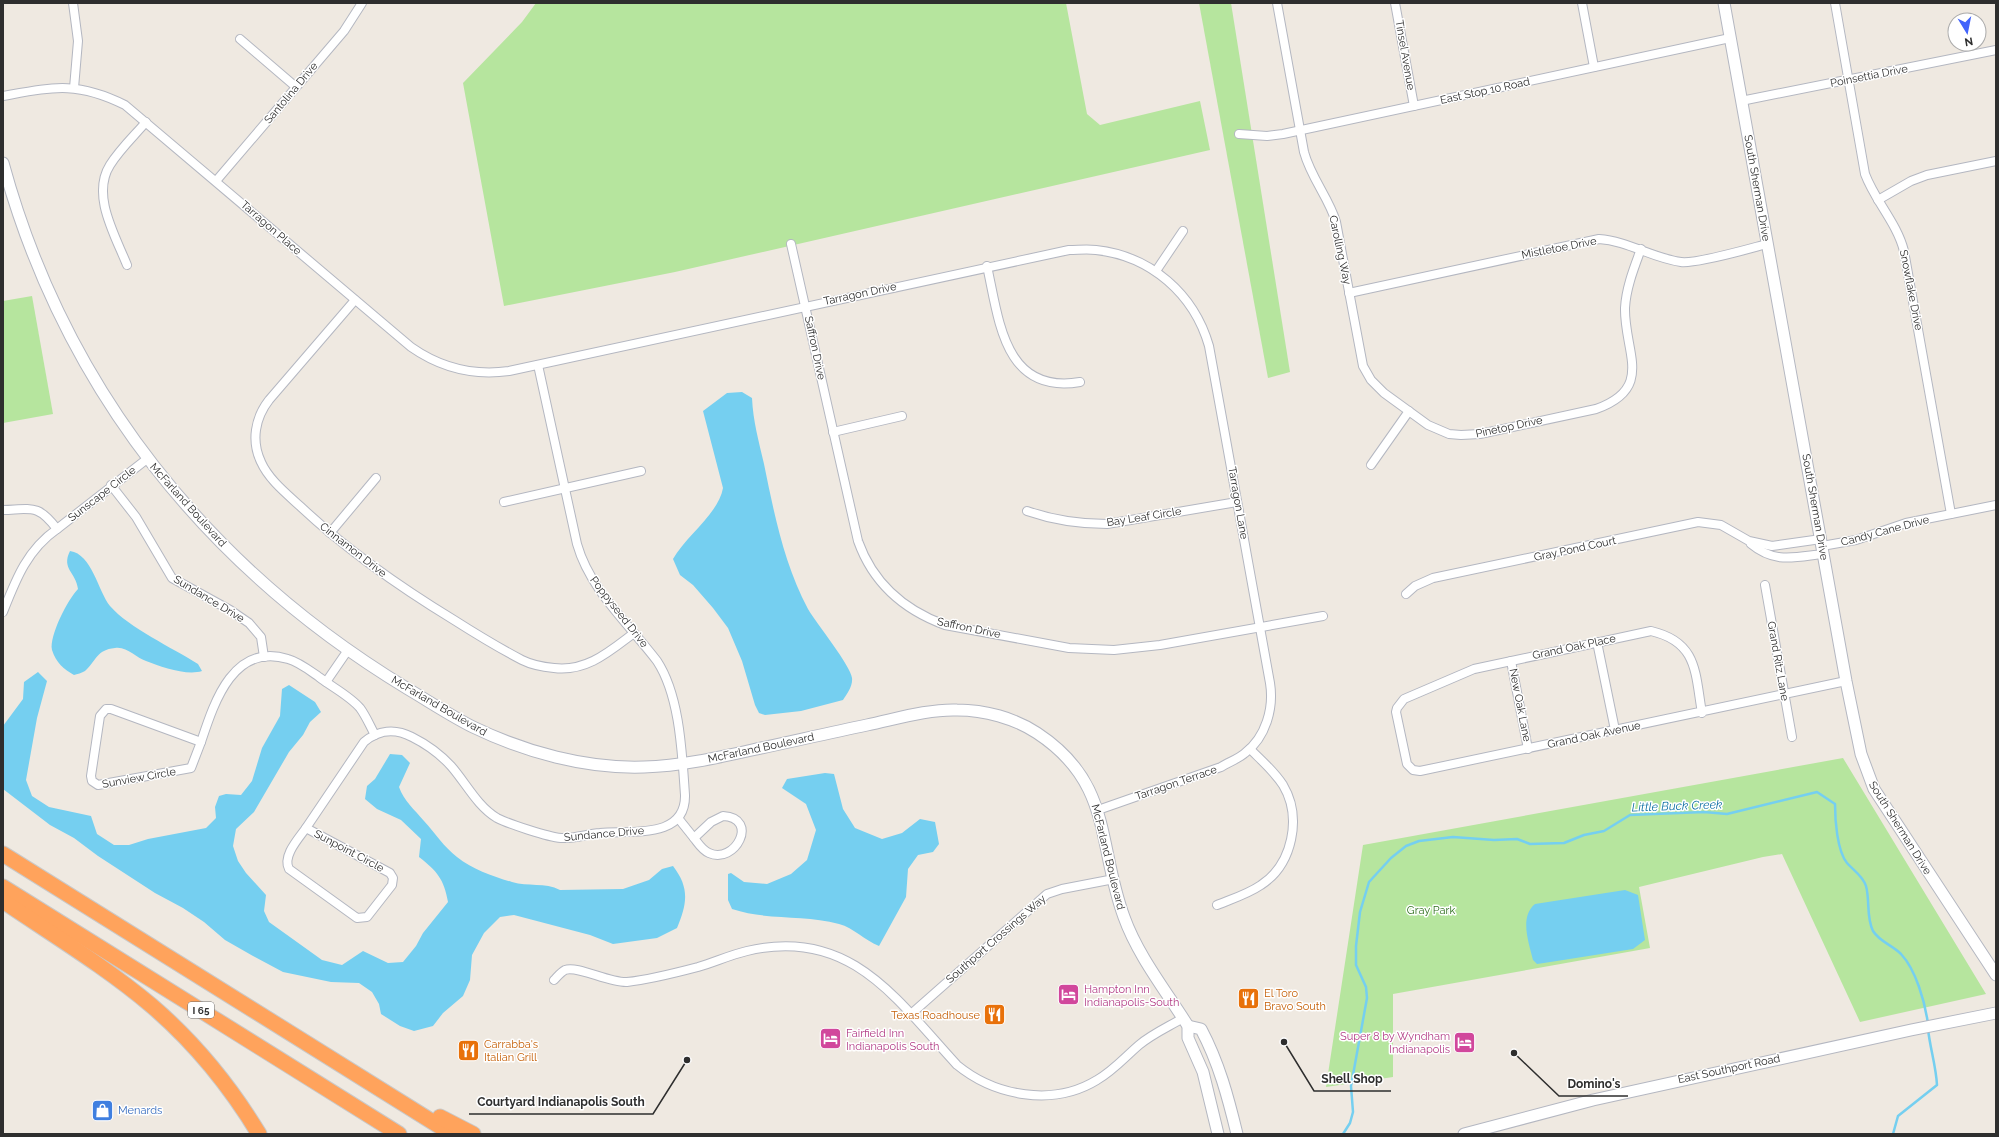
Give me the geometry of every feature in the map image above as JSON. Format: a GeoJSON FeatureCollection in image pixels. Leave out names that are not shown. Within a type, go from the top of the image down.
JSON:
{"type":"FeatureCollection","features":[{"type":"Feature","properties":{"kind":"highway","name":"I 65"},"geometry":{"type":"LineString","coordinates":[[3,854],[452,1134]]}},
{"type":"Feature","properties":{"kind":"highway","name":"I 65"},"geometry":{"type":"LineString","coordinates":[[3,887],[399,1134]]}},
{"type":"Feature","properties":{"kind":"highway"},"geometry":{"type":"LineString","coordinates":[[3,901],[112,975],[167,1020],[194,1046],[219,1076],[239,1102],[260,1134]]}},
{"type":"Feature","properties":{"kind":"highway"},"geometry":{"type":"LineString","coordinates":[[365,1080],[473,1134]]}},
{"type":"Feature","properties":{"kind":"street"},"geometry":{"type":"LineString","coordinates":[[73,3],[78,41],[74,88]]}},
{"type":"Feature","properties":{"kind":"street","name":"Santolina Drive"},"geometry":{"type":"LineString","coordinates":[[216,181],[349,25],[362,3]]}},
{"type":"Feature","properties":{"kind":"street","name":"Carolling Way"},"geometry":{"type":"LineString","coordinates":[[1277,3],[1300,130],[1308,164],[1335,219],[1361,359],[1366,373],[1378,388],[1409,411]]}},
{"type":"Feature","properties":{"kind":"street","name":"Tinsel Avenue"},"geometry":{"type":"LineString","coordinates":[[1395,3],[1414,106]]}},
{"type":"Feature","properties":{"kind":"street"},"geometry":{"type":"LineString","coordinates":[[1582,3],[1594,67]]}},
{"type":"Feature","properties":{"kind":"street","name":"South Sherman Drive"},"geometry":{"type":"LineString","coordinates":[[1724,3],[1846,681],[1861,754],[1874,789],[1996,975]]}},
{"type":"Feature","properties":{"kind":"street","name":"Snowflake Drive"},"geometry":{"type":"LineString","coordinates":[[1835,3],[1864,169],[1869,183],[1878,200],[1899,235],[1904,251],[1951,514]]}},
{"type":"Feature","properties":{"kind":"street","name":"East Stop 10 Road"},"geometry":{"type":"LineString","coordinates":[[1239,134],[1267,136],[1300,130],[1730,38]]}},
{"type":"Feature","properties":{"kind":"street"},"geometry":{"type":"LineString","coordinates":[[240,39],[296,87]]}},
{"type":"Feature","properties":{"kind":"street","name":"Poinsettia Drive"},"geometry":{"type":"LineString","coordinates":[[1741,101],[1996,50]]}},
{"type":"Feature","properties":{"kind":"street","name":"Tarragon Place"},"geometry":{"type":"LineString","coordinates":[[3,96],[52,87],[85,90],[115,100],[129,108],[146,122],[411,347],[430,359],[451,367],[480,373],[496,373],[538,365]]}},
{"type":"Feature","properties":{"kind":"street"},"geometry":{"type":"LineString","coordinates":[[126,265],[104,206],[104,183],[108,168],[114,159],[146,122]]}},
{"type":"Feature","properties":{"kind":"street"},"geometry":{"type":"LineString","coordinates":[[1878,200],[1911,181],[1926,175],[1996,161]]}},
{"type":"Feature","properties":{"kind":"street","name":"McFarland Boulevard"},"geometry":{"type":"LineString","coordinates":[[3,163],[29,244],[64,325],[107,401],[147,459],[203,525],[252,574],[313,625],[383,674],[465,723],[528,749],[572,760],[621,767],[682,764],[928,712],[951,710],[970,710],[992,714],[1013,721],[1040,735],[1052,744],[1078,772],[1090,792],[1098,810],[1120,905],[1133,937],[1186,1022],[1188,1038],[1203,1072],[1218,1134]]}},
{"type":"Feature","properties":{"kind":"street"},"geometry":{"type":"LineString","coordinates":[[1156,271],[1183,231]]}},
{"type":"Feature","properties":{"kind":"street","name":"Mistletoe Drive"},"geometry":{"type":"LineString","coordinates":[[1349,293],[1598,239],[1613,240],[1666,259],[1684,262],[1767,244]]}},
{"type":"Feature","properties":{"kind":"street","name":"Saffron Drive"},"geometry":{"type":"LineString","coordinates":[[791,244],[855,534],[865,559],[875,575],[892,595],[914,611],[945,625],[1039,643],[1069,648],[1095,650],[1156,646],[1323,616]]}},
{"type":"Feature","properties":{"kind":"street","name":"Tarragon Drive"},"geometry":{"type":"LineString","coordinates":[[538,365],[1054,252],[1088,249],[1122,255],[1156,271]]}},
{"type":"Feature","properties":{"kind":"street","name":"Pinetop Drive"},"geometry":{"type":"LineString","coordinates":[[1409,411],[1434,428],[1449,434],[1472,435],[1596,409],[1613,402],[1628,385],[1633,369],[1625,308],[1629,286],[1641,249]]}},
{"type":"Feature","properties":{"kind":"street"},"geometry":{"type":"LineString","coordinates":[[987,266],[1004,340],[1018,363],[1036,376],[1046,380],[1065,384],[1080,382]]}},
{"type":"Feature","properties":{"kind":"street","name":"Tarragon Lane"},"geometry":{"type":"LineString","coordinates":[[1156,271],[1185,297],[1196,314],[1206,335],[1212,357],[1270,687],[1271,703],[1265,726],[1250,748]]}},
{"type":"Feature","properties":{"kind":"street","name":"Cinnamon Drive"},"geometry":{"type":"LineString","coordinates":[[355,300],[264,406],[256,430],[257,450],[267,472],[330,533],[410,593],[502,649],[536,665],[555,668],[582,666],[603,656],[634,633]]}},
{"type":"Feature","properties":{"kind":"street","name":"Poppyseed Drive"},"geometry":{"type":"LineString","coordinates":[[538,365],[577,544],[588,573],[657,661],[670,684],[675,707],[682,764]]}},
{"type":"Feature","properties":{"kind":"street"},"geometry":{"type":"LineString","coordinates":[[1371,465],[1409,411]]}},
{"type":"Feature","properties":{"kind":"street"},"geometry":{"type":"LineString","coordinates":[[833,432],[902,416]]}},
{"type":"Feature","properties":{"kind":"street","name":"Sunscape Circle"},"geometry":{"type":"LineString","coordinates":[[3,612],[24,563],[36,546],[147,459]]}},
{"type":"Feature","properties":{"kind":"street"},"geometry":{"type":"LineString","coordinates":[[504,502],[641,471]]}},
{"type":"Feature","properties":{"kind":"street"},"geometry":{"type":"LineString","coordinates":[[330,533],[376,478]]}},
{"type":"Feature","properties":{"kind":"street","name":"Sundance Drive"},"geometry":{"type":"LineString","coordinates":[[111,486],[136,517],[172,578],[230,610],[249,623],[261,637],[264,657]]}},
{"type":"Feature","properties":{"kind":"street","name":"Bay Leaf Circle"},"geometry":{"type":"LineString","coordinates":[[1027,510],[1053,519],[1080,523],[1107,524],[1237,502]]}},
{"type":"Feature","properties":{"kind":"street","name":"Candy Cane Drive"},"geometry":{"type":"LineString","coordinates":[[1822,546],[1848,542],[1906,523],[1996,505]]}},
{"type":"Feature","properties":{"kind":"street","name":"Sunscape Circle"},"geometry":{"type":"LineString","coordinates":[[3,510],[39,510],[48,517],[57,529]]}},
{"type":"Feature","properties":{"kind":"street","name":"Gray Pond Court"},"geometry":{"type":"LineString","coordinates":[[1406,594],[1415,586],[1434,578],[1698,522],[1721,525],[1758,544],[1772,546],[1822,546]]}},
{"type":"Feature","properties":{"kind":"street","name":"Gray Pond Court"},"geometry":{"type":"LineString","coordinates":[[1745,538],[1762,552],[1774,557],[1822,546]]}},
{"type":"Feature","properties":{"kind":"street","name":"Grand Ritz Lane"},"geometry":{"type":"LineString","coordinates":[[1765,585],[1792,737]]}},
{"type":"Feature","properties":{"kind":"street","name":"Grand Oak Place"},"geometry":{"type":"LineString","coordinates":[[1400,703],[1410,696],[1467,671],[1651,631],[1676,643],[1686,650],[1691,658],[1702,713]]}},
{"type":"Feature","properties":{"kind":"street"},"geometry":{"type":"LineString","coordinates":[[1597,642],[1615,730]]}},
{"type":"Feature","properties":{"kind":"street"},"geometry":{"type":"LineString","coordinates":[[326,682],[348,650]]}},
{"type":"Feature","properties":{"kind":"street"},"geometry":{"type":"LineString","coordinates":[[264,657],[288,659],[299,663],[358,706],[375,735]]}},
{"type":"Feature","properties":{"kind":"street","name":"Sunview Circle"},"geometry":{"type":"LineString","coordinates":[[201,742],[111,709],[106,709],[100,716],[91,780],[98,785],[188,769],[192,766],[201,742],[214,703],[227,680],[245,664],[264,657]]}},
{"type":"Feature","properties":{"kind":"street","name":"New Oak Lane"},"geometry":{"type":"LineString","coordinates":[[1511,661],[1528,749]]}},
{"type":"Feature","properties":{"kind":"street","name":"Grand Oak Avenue"},"geometry":{"type":"LineString","coordinates":[[1400,703],[1396,712],[1407,764],[1413,770],[1425,770],[1784,696],[1846,681]]}},
{"type":"Feature","properties":{"kind":"street","name":"Sundance Drive"},"geometry":{"type":"LineString","coordinates":[[375,735],[392,731],[410,736],[445,760],[480,803],[494,815],[508,822],[553,837],[569,838],[599,833],[659,830],[671,825],[678,818]]}},
{"type":"Feature","properties":{"kind":"street","name":"Sunpoint Circle"},"geometry":{"type":"LineString","coordinates":[[306,828],[390,873],[393,878],[392,885],[367,917],[357,918],[288,867],[287,857],[306,828],[360,747],[369,738],[375,735]]}},
{"type":"Feature","properties":{"kind":"street"},"geometry":{"type":"LineString","coordinates":[[1217,905],[1248,892],[1264,883],[1280,866],[1291,842],[1293,820],[1288,794],[1278,778],[1250,748]]}},
{"type":"Feature","properties":{"kind":"street","name":"Tarragon Terrace"},"geometry":{"type":"LineString","coordinates":[[1098,810],[1221,767],[1239,757],[1250,748]]}},
{"type":"Feature","properties":{"kind":"street"},"geometry":{"type":"LineString","coordinates":[[682,764],[685,798],[683,808],[678,818],[694,838],[704,850],[709,853],[717,854],[726,852],[740,842],[742,832],[736,820],[723,816],[711,822],[694,838]]}},
{"type":"Feature","properties":{"kind":"street","name":"Southport Crossings Way"},"geometry":{"type":"LineString","coordinates":[[911,1014],[1047,894],[1062,889],[1114,879]]}},
{"type":"Feature","properties":{"kind":"street"},"geometry":{"type":"LineString","coordinates":[[554,980],[564,970],[572,968],[610,981],[626,982],[697,967],[761,948],[798,947],[821,951],[853,963],[869,973],[887,988],[957,1065],[966,1072],[982,1082],[1003,1090],[1026,1095],[1060,1093],[1096,1081],[1115,1069],[1150,1037],[1186,1022]]}},
{"type":"Feature","properties":{"kind":"street","name":"East Southport Road"},"geometry":{"type":"LineString","coordinates":[[1464,1134],[1593,1100],[1911,1030],[1996,1013]]}},
{"type":"Feature","properties":{"kind":"street","name":"McFarland Boulevard"},"geometry":{"type":"LineString","coordinates":[[1186,1022],[1201,1029],[1216,1058],[1228,1096],[1237,1134]]}},
{"type":"Feature","properties":{"kind":"green space"},"geometry":{"type":"Polygon","coordinates":[[[536,3],[1066,3],[1087,114],[1100,125],[1200,101],[1210,150],[675,272],[504,306],[463,83],[522,22],[536,3]]]}},
{"type":"Feature","properties":{"kind":"green space"},"geometry":{"type":"Polygon","coordinates":[[[1199,3],[1231,3],[1290,372],[1268,378],[1199,3]]]}},
{"type":"Feature","properties":{"kind":"green space"},"geometry":{"type":"Polygon","coordinates":[[[32,296],[53,414],[3,423],[3,301],[32,296]]]}},
{"type":"Feature","properties":{"kind":"green space","name":"Gray Park"},"geometry":{"type":"Polygon","coordinates":[[[1843,758],[1986,994],[1860,1022],[1782,854],[1763,857],[1639,887],[1650,948],[1393,994],[1393,1077],[1326,1087],[1363,845],[1843,758]]]}},
{"type":"Feature","properties":{"kind":"water"},"geometry":{"type":"Polygon","coordinates":[[[742,392],[752,398],[755,423],[772,501],[792,574],[808,609],[846,664],[852,678],[851,687],[843,700],[801,711],[765,715],[759,713],[755,705],[742,661],[728,628],[693,585],[680,575],[673,559],[709,515],[720,497],[723,488],[703,411],[727,393],[742,392]]]}},
{"type":"Feature","properties":{"kind":"water"},"geometry":{"type":"Polygon","coordinates":[[[70,551],[78,554],[84,559],[94,574],[110,606],[118,614],[140,630],[198,664],[202,671],[182,672],[166,668],[142,659],[127,650],[119,648],[109,649],[100,653],[89,667],[81,673],[74,675],[64,668],[54,655],[52,644],[53,636],[60,618],[69,601],[78,589],[75,578],[67,562],[70,551]]]}},
{"type":"Feature","properties":{"kind":"water"},"geometry":{"type":"Polygon","coordinates":[[[38,672],[47,681],[37,718],[26,780],[32,796],[49,807],[91,816],[97,834],[114,845],[129,845],[148,839],[206,828],[216,818],[215,807],[219,796],[226,794],[241,795],[252,781],[262,748],[280,716],[282,689],[289,685],[315,702],[321,712],[310,722],[303,735],[289,752],[254,812],[236,829],[233,846],[238,861],[246,873],[266,895],[264,911],[269,922],[322,960],[342,965],[363,951],[388,963],[403,962],[416,946],[423,933],[448,902],[439,876],[419,857],[421,839],[401,820],[377,809],[365,799],[367,786],[375,779],[390,754],[402,755],[410,763],[399,787],[406,801],[448,849],[469,865],[491,875],[512,882],[548,886],[560,890],[623,889],[649,880],[662,869],[673,866],[682,882],[685,896],[685,904],[677,928],[657,938],[613,944],[590,935],[514,915],[500,917],[484,933],[472,955],[470,980],[463,996],[443,1013],[433,1026],[414,1031],[400,1026],[381,1014],[379,1004],[372,992],[359,983],[331,982],[283,972],[253,956],[225,940],[204,922],[183,908],[155,893],[98,856],[74,838],[50,825],[3,789],[3,726],[23,699],[24,682],[38,672]]]}},
{"type":"Feature","properties":{"kind":"water"},"geometry":{"type":"Polygon","coordinates":[[[825,773],[834,774],[843,809],[855,828],[882,839],[902,833],[920,819],[935,822],[939,844],[933,852],[918,855],[908,869],[906,897],[879,946],[849,928],[839,924],[813,919],[745,913],[732,909],[728,900],[728,874],[731,873],[744,882],[767,884],[791,874],[807,860],[816,830],[806,804],[782,788],[787,779],[825,773]]]}},
{"type":"Feature","properties":{"kind":"water"},"geometry":{"type":"Polygon","coordinates":[[[1625,890],[1638,895],[1645,940],[1633,949],[1537,964],[1533,960],[1526,930],[1526,923],[1530,909],[1535,904],[1625,890]]]}},
{"type":"Feature","properties":{"kind":"waterway","name":"Little Buck Creek"},"geometry":{"type":"LineString","coordinates":[[1343,1134],[1350,1123],[1353,1112],[1351,1086],[1367,998],[1366,987],[1356,965],[1356,946],[1360,912],[1369,882],[1391,858],[1406,846],[1419,841],[1453,837],[1494,840],[1517,839],[1530,844],[1564,843],[1584,835],[1604,831],[1630,815],[1704,812],[1727,814],[1817,792],[1835,804],[1836,826],[1841,851],[1847,863],[1865,882],[1869,914],[1873,931],[1879,938],[1901,954],[1911,969],[1922,996],[1928,1024]]}},
{"type":"Feature","properties":{"kind":"waterway","name":"Little Buck Creek"},"geometry":{"type":"LineString","coordinates":[[1893,1134],[1898,1116],[1937,1085],[1928,1029]]}},
{"type":"Feature","properties":{"kind":"place","name":"Hampton Inn Indianapolis-South"},"geometry":{"type":"Point","coordinates":[1069,995]}},
{"type":"Feature","properties":{"kind":"place","name":"El Toro Bravo South"},"geometry":{"type":"Point","coordinates":[1249,999]}},
{"type":"Feature","properties":{"kind":"place","name":"Texas Roadhouse"},"geometry":{"type":"Point","coordinates":[995,1015]}},
{"type":"Feature","properties":{"kind":"place","name":"Fairfield Inn Indianapolis South"},"geometry":{"type":"Point","coordinates":[830,1039]}},
{"type":"Feature","properties":{"kind":"place","name":"Shell Shop"},"geometry":{"type":"Point","coordinates":[1284,1042]}},
{"type":"Feature","properties":{"kind":"place","name":"Super 8 by Wyndham Indianapolis"},"geometry":{"type":"Point","coordinates":[1465,1042]}},
{"type":"Feature","properties":{"kind":"place","name":"Carrabba's Italian Grill"},"geometry":{"type":"Point","coordinates":[469,1050]}},
{"type":"Feature","properties":{"kind":"place","name":"Domino's"},"geometry":{"type":"Point","coordinates":[1514,1053]}},
{"type":"Feature","properties":{"kind":"place","name":"Courtyard Indianapolis South"},"geometry":{"type":"Point","coordinates":[687,1060]}},
{"type":"Feature","properties":{"kind":"place","name":"Menards"},"geometry":{"type":"Point","coordinates":[102,1110]}}]}
